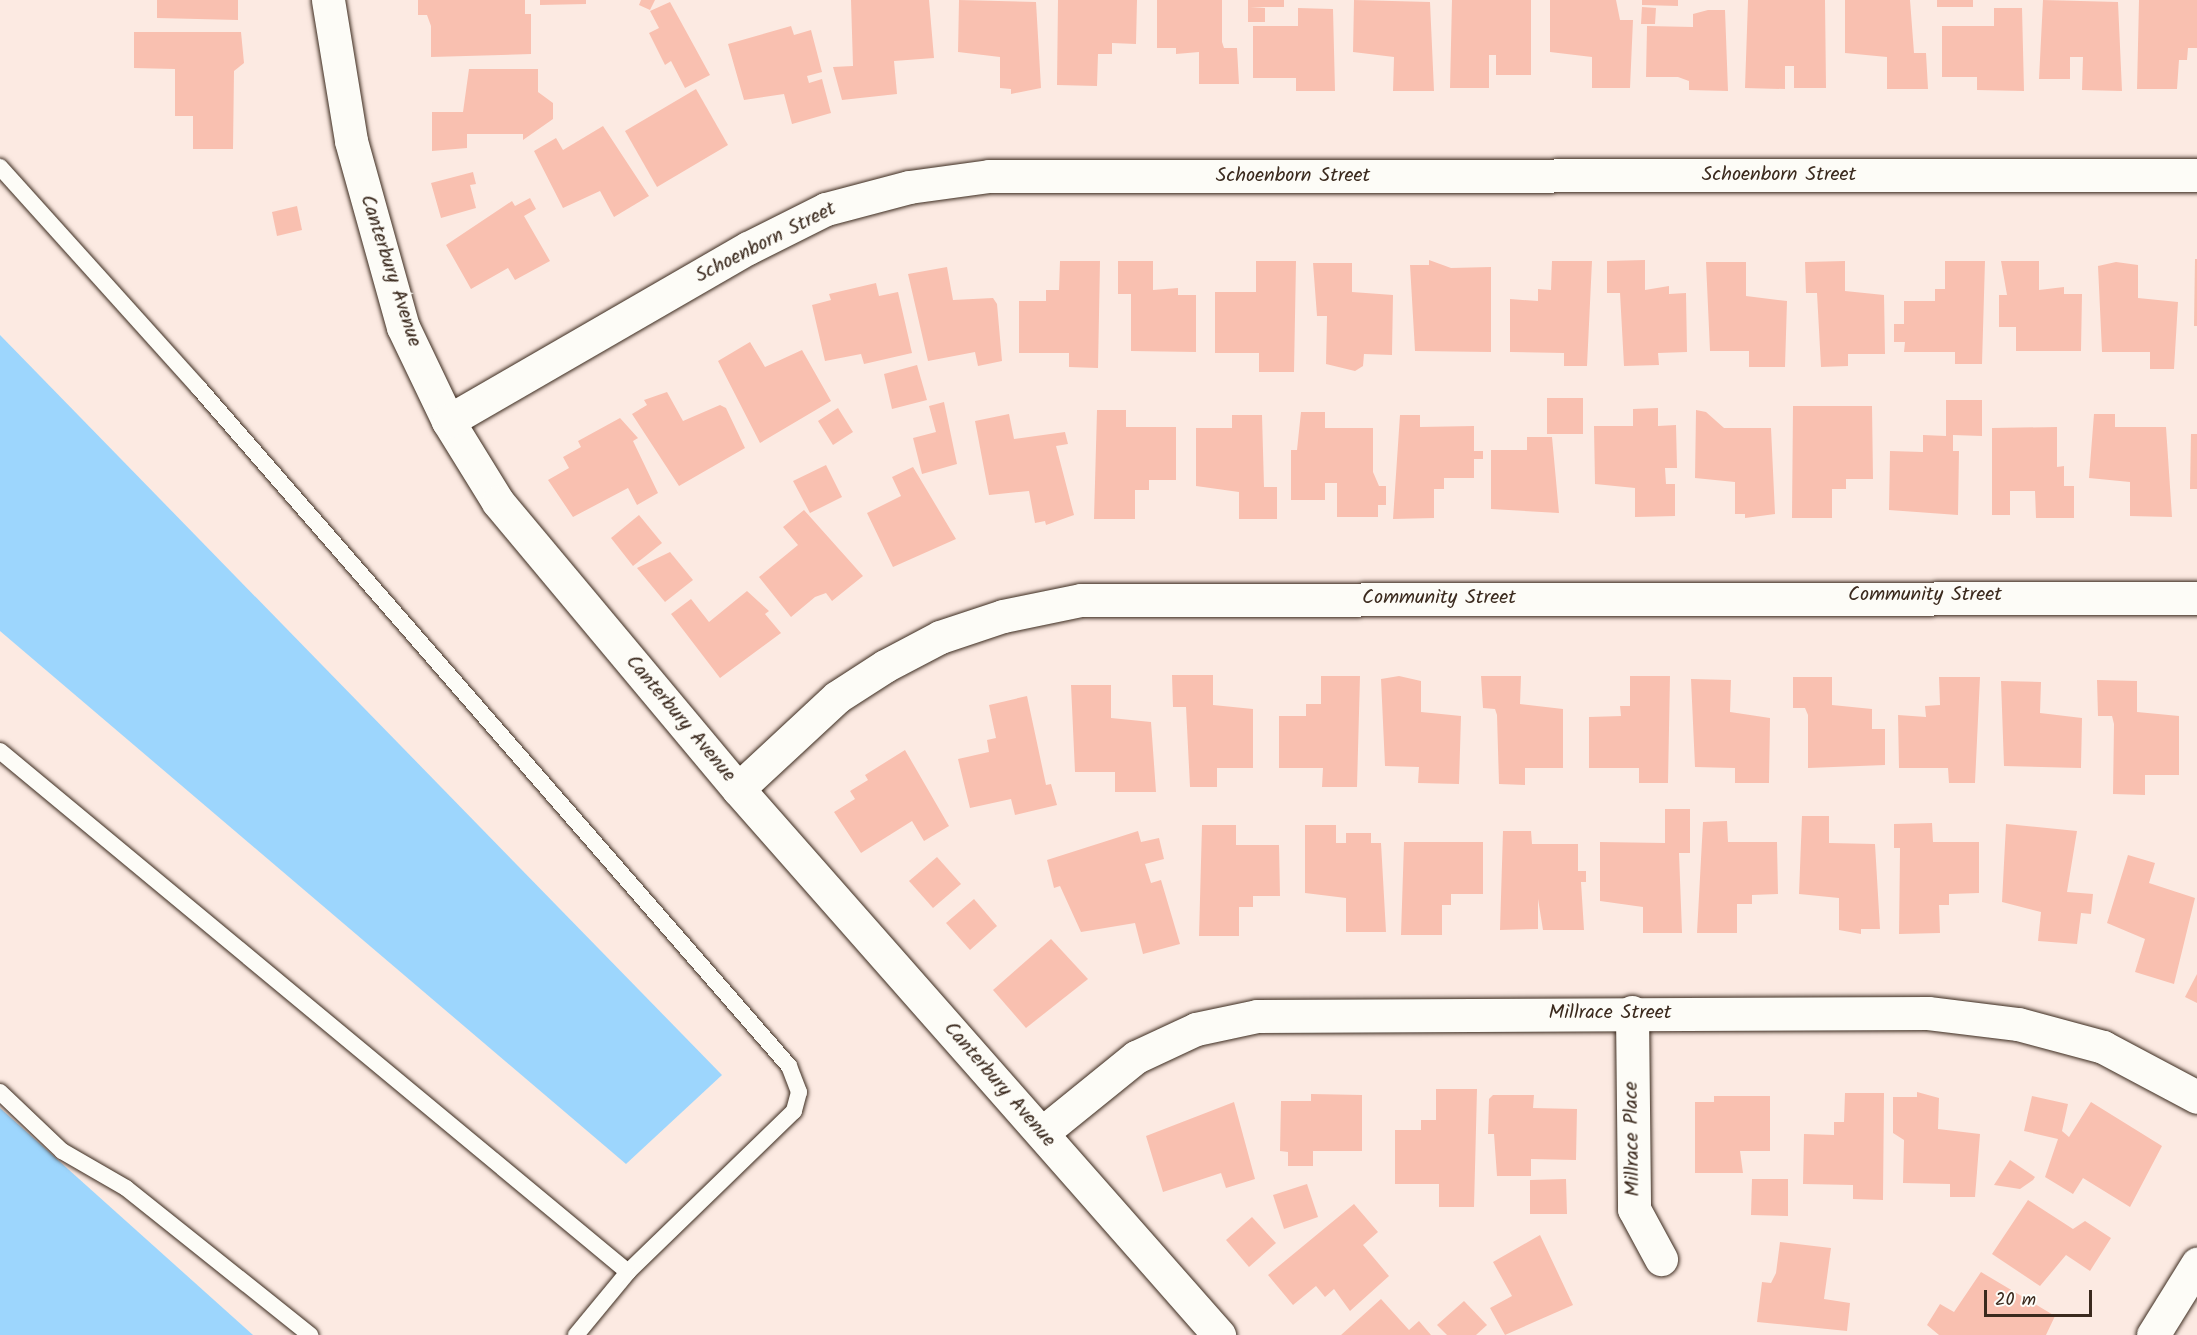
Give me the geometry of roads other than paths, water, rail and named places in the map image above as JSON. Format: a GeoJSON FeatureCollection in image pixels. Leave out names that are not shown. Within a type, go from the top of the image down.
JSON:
{"type":"FeatureCollection","features":[{"type":"Feature","properties":{"kind":"street","name":"Canterbury Avenue"},"geometry":{"type":"LineString","coordinates":[[328,0],[351,141],[403,327],[448,420],[498,502],[738,789],[1219,1335]]}},
{"type":"Feature","properties":{"kind":"street","name":"Schoenborn Street"},"geometry":{"type":"LineString","coordinates":[[448,420],[748,248],[826,209],[920,185],[988,176],[2197,175]]}},
{"type":"Feature","properties":{"kind":"street","name":"Community Street"},"geometry":{"type":"LineString","coordinates":[[738,789],[837,697],[885,666],[982,623],[1081,600],[2197,598]]}},
{"type":"Feature","properties":{"kind":"street","name":"Millrace Street"},"geometry":{"type":"LineString","coordinates":[[1042,1133],[1136,1057],[1196,1029],[1257,1016],[1632,1012],[1928,1013],[2018,1024],[2103,1047],[2197,1097]]}},
{"type":"Feature","properties":{"kind":"street","name":"Millrace Place"},"geometry":{"type":"LineString","coordinates":[[1632,1012],[1634,1209],[1661,1259]]}},
{"type":"Feature","properties":{"kind":"street"},"geometry":{"type":"LineString","coordinates":[[2153,1335],[2197,1264]]}},
{"type":"Feature","properties":{"kind":"lane"},"geometry":{"type":"LineString","coordinates":[[0,167],[199,388],[789,1066],[799,1092],[794,1111],[628,1272],[576,1335]]}},
{"type":"Feature","properties":{"kind":"lane"},"geometry":{"type":"LineString","coordinates":[[0,751],[628,1272]]}},
{"type":"Feature","properties":{"kind":"lane"},"geometry":{"type":"LineString","coordinates":[[0,1092],[62,1151],[126,1188],[310,1335]]}},
{"type":"Feature","properties":{"kind":"water"},"geometry":{"type":"Polygon","coordinates":[[[0,335],[722,1075],[626,1164],[0,631],[0,335]]]}},
{"type":"Feature","properties":{"kind":"water"},"geometry":{"type":"Polygon","coordinates":[[[0,1108],[253,1335],[0,1335],[0,1108]]]}}]}
